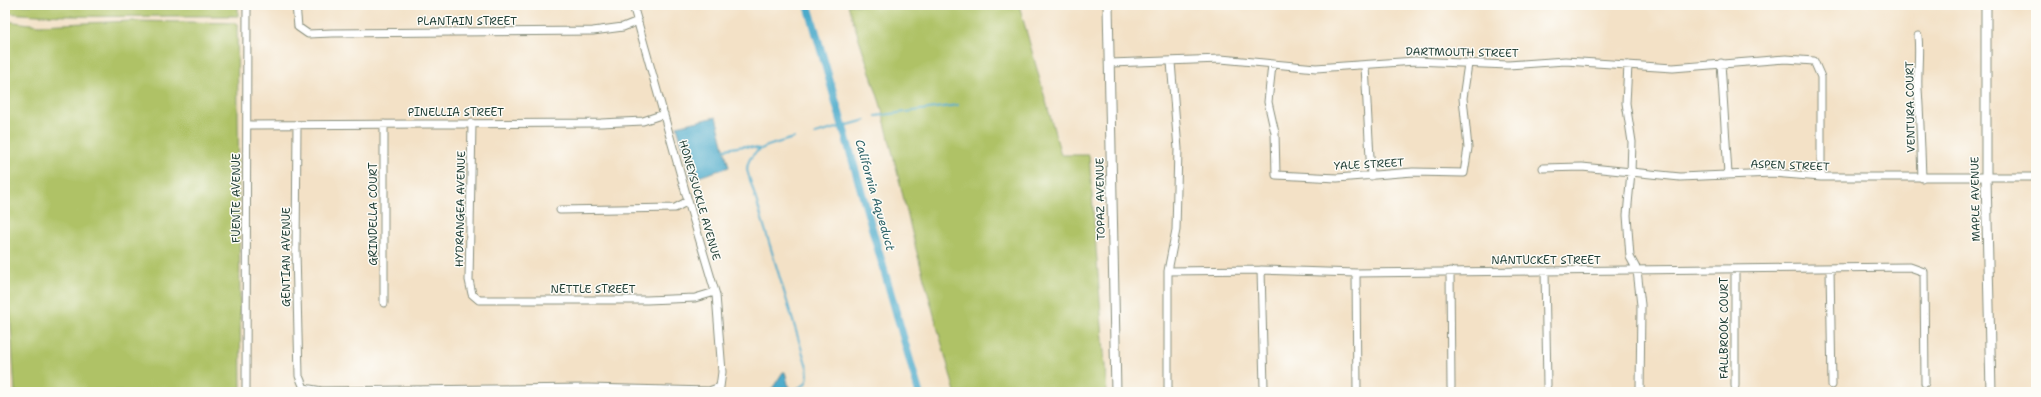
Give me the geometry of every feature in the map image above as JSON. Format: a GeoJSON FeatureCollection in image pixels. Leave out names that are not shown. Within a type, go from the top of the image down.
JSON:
{"type":"FeatureCollection","features":[{"type":"Feature","properties":{"kind":"street","name":"FUENTE AVENUE"},"geometry":{"type":"LineString","coordinates":[[246,392],[248,125],[247,5]]}},
{"type":"Feature","properties":{"kind":"street","name":"PLANTAIN STREET"},"geometry":{"type":"LineString","coordinates":[[296,5],[298,27],[308,34],[593,31],[623,27],[638,21]]}},
{"type":"Feature","properties":{"kind":"street","name":"HONEYSUCKLE AVENUE"},"geometry":{"type":"LineString","coordinates":[[588,390],[709,391],[720,387],[722,372],[715,292],[633,5]]}},
{"type":"Feature","properties":{"kind":"street","name":"TOPAZ AVENUE"},"geometry":{"type":"LineString","coordinates":[[1108,5],[1116,392]]}},
{"type":"Feature","properties":{"kind":"street","name":"MAPLE AVENUE"},"geometry":{"type":"LineString","coordinates":[[1986,5],[1986,177],[1991,392]]}},
{"type":"Feature","properties":{"kind":"street","name":"VENTURA COURT"},"geometry":{"type":"LineString","coordinates":[[1918,36],[1920,55],[1918,87],[1921,123],[1922,178]]}},
{"type":"Feature","properties":{"kind":"street","name":"DARTMOUTH STREET"},"geometry":{"type":"LineString","coordinates":[[1110,63],[1221,60],[1316,68],[1365,66],[1415,61],[1508,65],[1566,61],[1673,68],[1786,59],[1814,61],[1821,77],[1821,177]]}},
{"type":"Feature","properties":{"kind":"street"},"geometry":{"type":"LineString","coordinates":[[1168,387],[1168,271],[1176,230],[1178,149],[1172,62]]}},
{"type":"Feature","properties":{"kind":"street"},"geometry":{"type":"LineString","coordinates":[[1721,63],[1728,174]]}},
{"type":"Feature","properties":{"kind":"street","name":"YALE STREET"},"geometry":{"type":"LineString","coordinates":[[1272,65],[1268,102],[1275,133],[1276,175],[1337,178],[1413,172],[1464,173],[1468,148],[1463,98],[1468,64]]}},
{"type":"Feature","properties":{"kind":"street"},"geometry":{"type":"LineString","coordinates":[[1628,65],[1626,103],[1632,142],[1632,172],[1627,215],[1630,257],[1638,270],[1641,305],[1640,392]]}},
{"type":"Feature","properties":{"kind":"street"},"geometry":{"type":"LineString","coordinates":[[1365,66],[1371,176]]}},
{"type":"Feature","properties":{"kind":"street","name":"PINELLIA STREET"},"geometry":{"type":"LineString","coordinates":[[248,125],[601,123],[643,120],[664,114]]}},
{"type":"Feature","properties":{"kind":"street","name":"HYDRANGEA AVENUE"},"geometry":{"type":"LineString","coordinates":[[472,123],[469,280],[472,294]]}},
{"type":"Feature","properties":{"kind":"street","name":"GRINDELLA COURT"},"geometry":{"type":"LineString","coordinates":[[384,124],[384,303]]}},
{"type":"Feature","properties":{"kind":"street","name":"GENTIAN AVENUE"},"geometry":{"type":"LineString","coordinates":[[297,125],[296,251],[299,376],[304,388],[322,391],[588,390]]}},
{"type":"Feature","properties":{"kind":"street","name":"ASPEN STREET"},"geometry":{"type":"LineString","coordinates":[[1543,168],[1582,167],[1680,177],[1772,173],[1821,177],[2036,177]]}},
{"type":"Feature","properties":{"kind":"street"},"geometry":{"type":"LineString","coordinates":[[560,210],[675,208],[688,201]]}},
{"type":"Feature","properties":{"kind":"street","name":"NANTUCKET STREET"},"geometry":{"type":"LineString","coordinates":[[1168,271],[1262,270],[1356,273],[1910,267],[1924,272],[1925,383]]}},
{"type":"Feature","properties":{"kind":"street","name":"FALLBROOK COURT"},"geometry":{"type":"LineString","coordinates":[[1735,269],[1735,386]]}},
{"type":"Feature","properties":{"kind":"street"},"geometry":{"type":"LineString","coordinates":[[1830,269],[1832,385]]}},
{"type":"Feature","properties":{"kind":"street"},"geometry":{"type":"LineString","coordinates":[[1262,270],[1264,388]]}},
{"type":"Feature","properties":{"kind":"street"},"geometry":{"type":"LineString","coordinates":[[1450,271],[1451,387]]}},
{"type":"Feature","properties":{"kind":"street"},"geometry":{"type":"LineString","coordinates":[[1545,271],[1547,385]]}},
{"type":"Feature","properties":{"kind":"street"},"geometry":{"type":"LineString","coordinates":[[1356,273],[1357,392]]}},
{"type":"Feature","properties":{"kind":"street","name":"NETTLE STREET"},"geometry":{"type":"LineString","coordinates":[[472,294],[479,300],[647,300],[695,298],[715,292]]}},
{"type":"Feature","properties":{"kind":"green space"},"geometry":{"type":"Polygon","coordinates":[[[5,5],[238,5],[238,16],[34,15],[5,13],[5,5]]]}},
{"type":"Feature","properties":{"kind":"green space"},"geometry":{"type":"Polygon","coordinates":[[[848,5],[1019,5],[1061,155],[1089,155],[1107,392],[955,392],[916,249],[881,106],[848,5]]]}},
{"type":"Feature","properties":{"kind":"green space"},"geometry":{"type":"Polygon","coordinates":[[[5,21],[39,25],[132,21],[237,23],[241,392],[15,392],[10,310],[5,309],[5,21]]]}},
{"type":"Feature","properties":{"kind":"water"},"geometry":{"type":"Polygon","coordinates":[[[716,117],[729,167],[692,179],[677,126],[716,117]]]}},
{"type":"Feature","properties":{"kind":"water"},"geometry":{"type":"Polygon","coordinates":[[[783,372],[785,372],[790,392],[770,392],[783,372]]]}},
{"type":"Feature","properties":{"kind":"waterway","name":"California Aqueduct"},"geometry":{"type":"LineString","coordinates":[[808,5],[919,392]]}},
{"type":"Feature","properties":{"kind":"waterway"},"geometry":{"type":"LineString","coordinates":[[876,116],[958,105]]}},
{"type":"Feature","properties":{"kind":"waterway","name":"California Aqueduct"},"geometry":{"type":"LineString","coordinates":[[815,134],[866,120]]}},
{"type":"Feature","properties":{"kind":"waterway"},"geometry":{"type":"LineString","coordinates":[[790,391],[805,384],[808,377],[807,367],[747,170],[748,162],[757,151],[794,138]]}},
{"type":"Feature","properties":{"kind":"waterway"},"geometry":{"type":"LineString","coordinates":[[725,149],[744,146],[760,149]]}}]}
